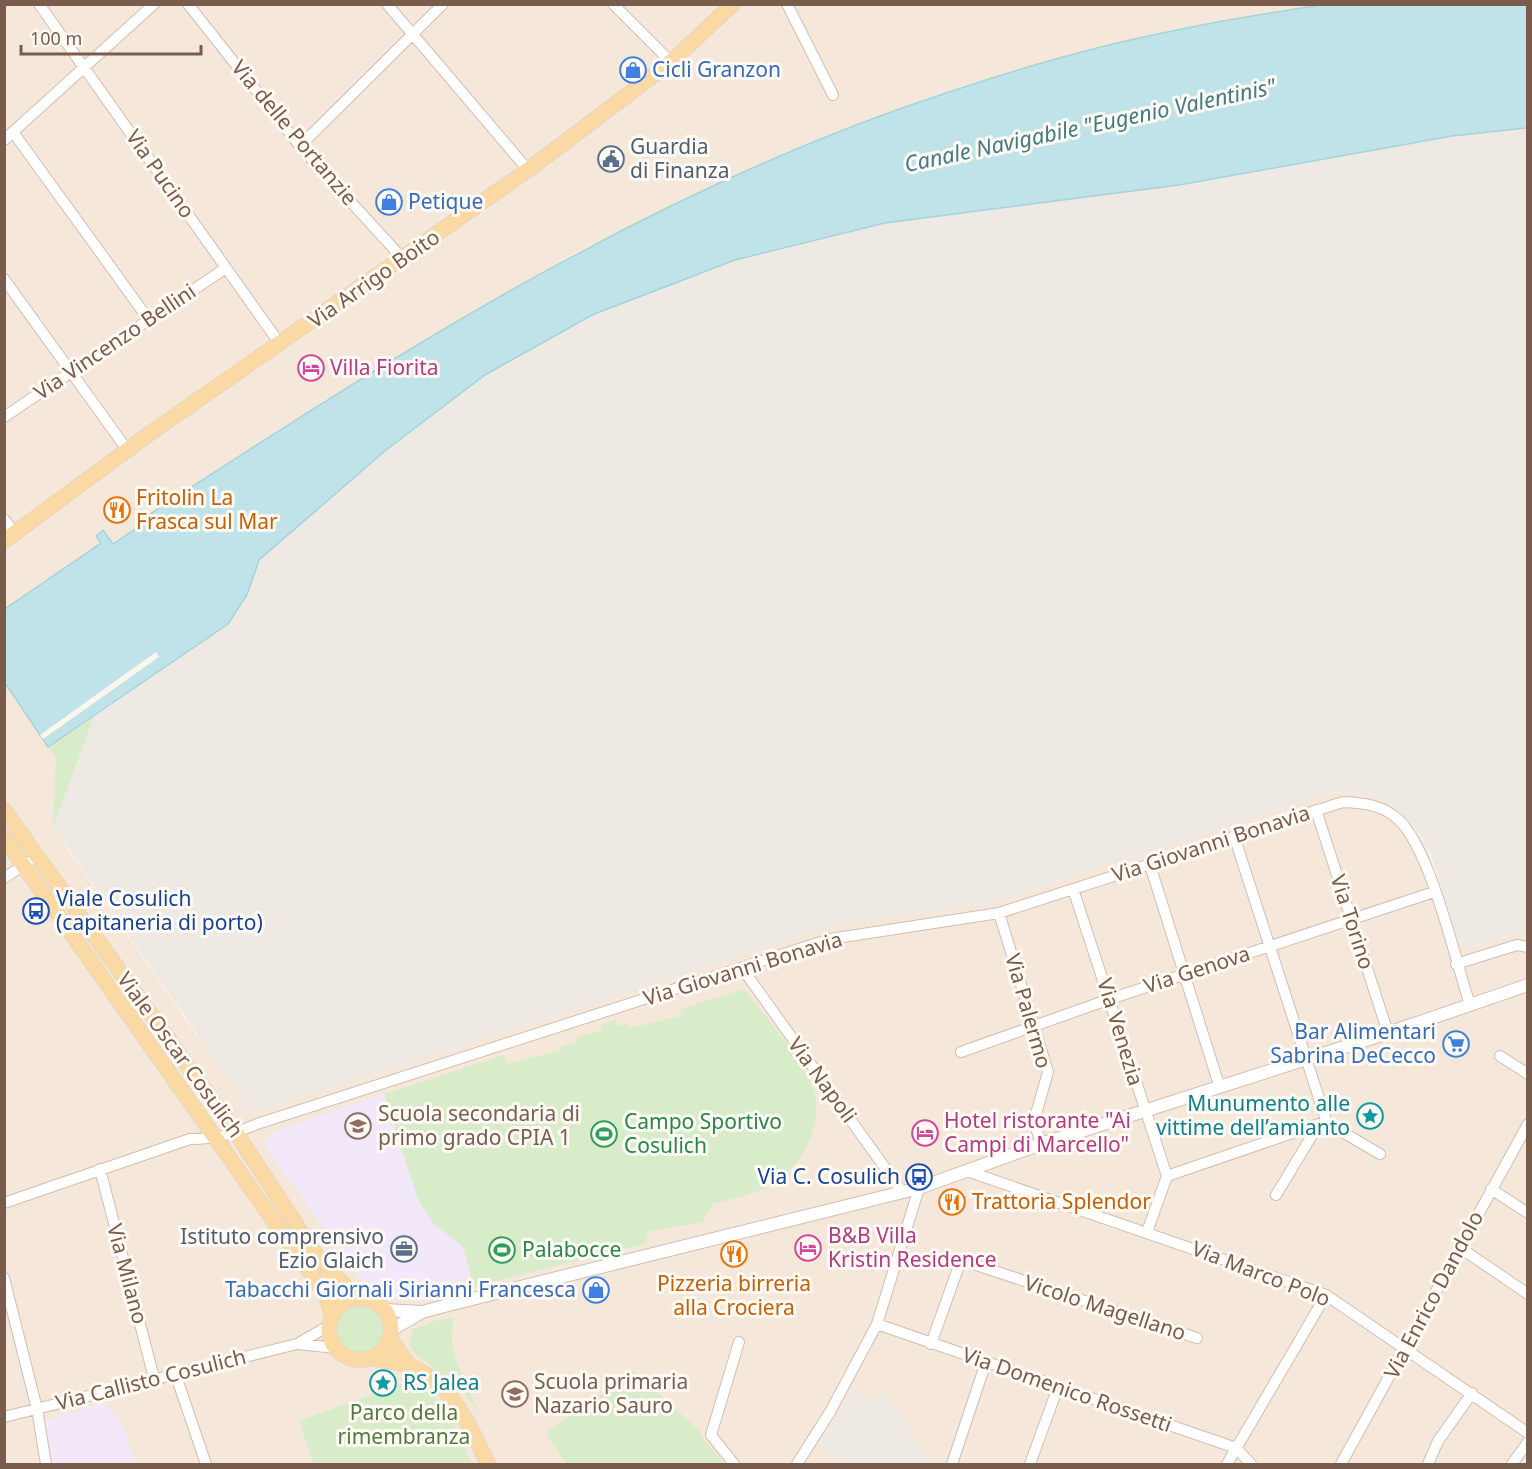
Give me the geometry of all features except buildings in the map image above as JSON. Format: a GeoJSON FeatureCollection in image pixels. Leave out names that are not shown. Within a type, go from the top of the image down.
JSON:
{"type":"FeatureCollection","features":[{"type":"Feature","properties":{"kind":"main road","name":"Via Arrigo Boito"},"geometry":{"type":"LineString","coordinates":[[10,537],[128,451],[528,170],[671,62],[733,4]]}},
{"type":"Feature","properties":{"kind":"main road","name":"Viale Oscar Cosulich"},"geometry":{"type":"LineString","coordinates":[[4,810],[236,1133],[320,1261],[358,1298]]}},
{"type":"Feature","properties":{"kind":"main road","name":"Viale Oscar Cosulich"},"geometry":{"type":"LineString","coordinates":[[4,838],[326,1295],[331,1321]]}},
{"type":"Feature","properties":{"kind":"main road"},"geometry":{"type":"LineString","coordinates":[[358,1298],[368,1299],[385,1310],[391,1334],[410,1366],[437,1382],[449,1393],[472,1431],[488,1464]]}},
{"type":"Feature","properties":{"kind":"main road","name":"Via Callisto Cosulich"},"geometry":{"type":"LineString","coordinates":[[331,1321],[342,1304],[358,1298]]}},
{"type":"Feature","properties":{"kind":"main road"},"geometry":{"type":"LineString","coordinates":[[331,1321],[332,1341],[336,1348]]}},
{"type":"Feature","properties":{"kind":"main road"},"geometry":{"type":"LineString","coordinates":[[371,1358],[386,1347],[391,1334]]}},
{"type":"Feature","properties":{"kind":"main road","name":"Via Callisto Cosulich"},"geometry":{"type":"LineString","coordinates":[[336,1348],[351,1359],[371,1358],[410,1366]]}},
{"type":"Feature","properties":{"kind":"street","name":"Via Pucino"},"geometry":{"type":"LineString","coordinates":[[39,4],[280,345]]}},
{"type":"Feature","properties":{"kind":"street"},"geometry":{"type":"LineString","coordinates":[[4,140],[154,4]]}},
{"type":"Feature","properties":{"kind":"street","name":"Via delle Portanzie"},"geometry":{"type":"LineString","coordinates":[[188,4],[300,146],[403,259]]}},
{"type":"Feature","properties":{"kind":"street"},"geometry":{"type":"LineString","coordinates":[[387,4],[528,170]]}},
{"type":"Feature","properties":{"kind":"street"},"geometry":{"type":"LineString","coordinates":[[300,146],[443,4]]}},
{"type":"Feature","properties":{"kind":"street"},"geometry":{"type":"LineString","coordinates":[[613,4],[671,62]]}},
{"type":"Feature","properties":{"kind":"street"},"geometry":{"type":"LineString","coordinates":[[787,4],[833,95]]}},
{"type":"Feature","properties":{"kind":"street"},"geometry":{"type":"LineString","coordinates":[[13,132],[149,320]]}},
{"type":"Feature","properties":{"kind":"street","name":"Via Vincenzo Bellini"},"geometry":{"type":"LineString","coordinates":[[4,417],[226,268]]}},
{"type":"Feature","properties":{"kind":"street"},"geometry":{"type":"LineString","coordinates":[[4,279],[128,451]]}},
{"type":"Feature","properties":{"kind":"street"},"geometry":{"type":"LineString","coordinates":[[4,519],[10,537]]}},
{"type":"Feature","properties":{"kind":"street","name":"Via Giovanni Bonavia"},"geometry":{"type":"LineString","coordinates":[[4,1203],[190,1139],[217,1139],[257,1124],[830,939],[999,913],[1343,802],[1368,803],[1385,810],[1399,820],[1419,848],[1470,1005]]}},
{"type":"Feature","properties":{"kind":"street","name":"Via Torino"},"geometry":{"type":"LineString","coordinates":[[1316,810],[1388,1033]]}},
{"type":"Feature","properties":{"kind":"street"},"geometry":{"type":"LineString","coordinates":[[1234,836],[1305,1058],[1323,1124],[1276,1196]]}},
{"type":"Feature","properties":{"kind":"street"},"geometry":{"type":"LineString","coordinates":[[4,878],[38,856]]}},
{"type":"Feature","properties":{"kind":"street"},"geometry":{"type":"LineString","coordinates":[[1150,865],[1219,1085]]}},
{"type":"Feature","properties":{"kind":"street","name":"Via Venezia"},"geometry":{"type":"LineString","coordinates":[[1073,889],[1167,1176]]}},
{"type":"Feature","properties":{"kind":"street","name":"Via Genova"},"geometry":{"type":"LineString","coordinates":[[961,1052],[1033,1025],[1434,892]]}},
{"type":"Feature","properties":{"kind":"street","name":"Via Palermo"},"geometry":{"type":"LineString","coordinates":[[999,913],[1048,1072],[1034,1121],[1041,1144]]}},
{"type":"Feature","properties":{"kind":"street"},"geometry":{"type":"LineString","coordinates":[[1456,964],[1517,945],[1527,947]]}},
{"type":"Feature","properties":{"kind":"street","name":"Via Napoli"},"geometry":{"type":"LineString","coordinates":[[742,968],[903,1192]]}},
{"type":"Feature","properties":{"kind":"street"},"geometry":{"type":"LineString","coordinates":[[385,1310],[422,1312],[919,1188],[1041,1144],[1219,1085],[1388,1033],[1527,985]]}},
{"type":"Feature","properties":{"kind":"street"},"geometry":{"type":"LineString","coordinates":[[1500,1056],[1527,1074]]}},
{"type":"Feature","properties":{"kind":"street"},"geometry":{"type":"LineString","coordinates":[[1147,1232],[1167,1176],[1323,1124],[1380,1154]]}},
{"type":"Feature","properties":{"kind":"street","name":"Via Enrico Dandolo"},"geometry":{"type":"LineString","coordinates":[[1341,1464],[1527,1124]]}},
{"type":"Feature","properties":{"kind":"street","name":"Via Milano"},"geometry":{"type":"LineString","coordinates":[[100,1169],[154,1378]]}},
{"type":"Feature","properties":{"kind":"street","name":"Via Marco Polo"},"geometry":{"type":"LineString","coordinates":[[967,1171],[1326,1295],[1404,1346],[1527,1433]]}},
{"type":"Feature","properties":{"kind":"street"},"geometry":{"type":"LineString","coordinates":[[797,1464],[830,1412],[877,1324],[919,1188]]}},
{"type":"Feature","properties":{"kind":"street"},"geometry":{"type":"LineString","coordinates":[[1491,1189],[1527,1213]]}},
{"type":"Feature","properties":{"kind":"street"},"geometry":{"type":"LineString","coordinates":[[1459,1247],[1527,1294]]}},
{"type":"Feature","properties":{"kind":"street","name":"Vicolo Magellano"},"geometry":{"type":"LineString","coordinates":[[931,1344],[961,1260],[1197,1338]]}},
{"type":"Feature","properties":{"kind":"street"},"geometry":{"type":"LineString","coordinates":[[4,1278],[37,1408],[46,1464]]}},
{"type":"Feature","properties":{"kind":"street"},"geometry":{"type":"LineString","coordinates":[[1227,1464],[1326,1295]]}},
{"type":"Feature","properties":{"kind":"street"},"geometry":{"type":"LineString","coordinates":[[391,1334],[422,1312]]}},
{"type":"Feature","properties":{"kind":"street","name":"Via Callisto Cosulich"},"geometry":{"type":"LineString","coordinates":[[297,1344],[331,1321]]}},
{"type":"Feature","properties":{"kind":"street","name":"Via Domenico Rossetti"},"geometry":{"type":"LineString","coordinates":[[877,1324],[1236,1448],[1251,1464]]}},
{"type":"Feature","properties":{"kind":"street"},"geometry":{"type":"LineString","coordinates":[[734,1464],[711,1435],[739,1342]]}},
{"type":"Feature","properties":{"kind":"street","name":"Via Callisto Cosulich"},"geometry":{"type":"LineString","coordinates":[[4,1417],[297,1344],[336,1348]]}},
{"type":"Feature","properties":{"kind":"street"},"geometry":{"type":"LineString","coordinates":[[952,1464],[986,1362]]}},
{"type":"Feature","properties":{"kind":"street"},"geometry":{"type":"LineString","coordinates":[[175,1373],[206,1464]]}},
{"type":"Feature","properties":{"kind":"street"},"geometry":{"type":"LineString","coordinates":[[1030,1464],[1058,1386]]}},
{"type":"Feature","properties":{"kind":"street"},"geometry":{"type":"LineString","coordinates":[[1428,1464],[1438,1441],[1472,1393]]}},
{"type":"Feature","properties":{"kind":"street"},"geometry":{"type":"LineString","coordinates":[[1512,1464],[1527,1442]]}},
{"type":"Feature","properties":{"kind":"shaded area"},"geometry":{"type":"Polygon","coordinates":[[[5,5],[1320,5],[1171,31],[944,93],[728,179],[573,254],[425,341],[281,428],[141,520],[143,523],[113,545],[103,531],[96,536],[101,543],[5,609],[5,5]]]}},
{"type":"Feature","properties":{"kind":"shaded area"},"geometry":{"type":"Polygon","coordinates":[[[1527,128],[1527,930],[1469,948],[1460,944],[1453,929],[1431,855],[1419,833],[1399,811],[1383,799],[1351,792],[1328,793],[988,904],[842,923],[252,1113],[53,827],[94,717],[228,624],[247,595],[259,561],[386,450],[485,375],[592,315],[735,260],[885,223],[1179,185],[1452,136],[1527,128]]]}},
{"type":"Feature","properties":{"kind":"shaded area"},"geometry":{"type":"Polygon","coordinates":[[[4,683],[48,747],[94,717],[53,828],[198,1037],[842,923],[988,904],[1316,795],[1351,792],[1383,799],[1405,817],[1426,845],[1460,944],[1469,948],[1527,930],[1527,1464],[5,1464],[4,683]]]}},
{"type":"Feature","properties":{"kind":"shaded area"},"geometry":{"type":"Polygon","coordinates":[[[384,1094],[418,1199],[433,1223],[463,1247],[471,1276],[454,1281],[456,1289],[422,1301],[391,1299],[376,1289],[366,1287],[263,1143],[277,1130],[384,1094]]]}},
{"type":"Feature","properties":{"kind":"shaded area"},"geometry":{"type":"Polygon","coordinates":[[[854,1387],[881,1404],[883,1403],[879,1397],[885,1393],[933,1464],[841,1464],[817,1446],[854,1387]]]}},
{"type":"Feature","properties":{"kind":"shaded area"},"geometry":{"type":"Polygon","coordinates":[[[104,1402],[123,1426],[136,1464],[49,1464],[44,1421],[104,1402]]]}},
{"type":"Feature","properties":{"kind":"green space"},"geometry":{"type":"Polygon","coordinates":[[[94,717],[53,827],[56,758],[48,747],[94,717]]]}},
{"type":"Feature","properties":{"kind":"green space","name":"Campo Sportivo Cosulich"},"geometry":{"type":"Polygon","coordinates":[[[744,989],[798,1059],[811,1083],[815,1097],[814,1127],[809,1142],[793,1168],[769,1186],[712,1204],[703,1222],[647,1232],[645,1244],[474,1286],[463,1247],[433,1223],[418,1199],[384,1094],[504,1055],[506,1064],[561,1050],[561,1046],[577,1042],[577,1037],[602,1030],[601,1024],[616,1020],[618,1026],[628,1024],[630,1028],[681,1016],[680,1009],[744,989]]]}},
{"type":"Feature","properties":{"kind":"green space"},"geometry":{"type":"Polygon","coordinates":[[[361,1304],[370,1306],[381,1315],[386,1329],[384,1338],[375,1349],[361,1354],[352,1352],[341,1343],[336,1329],[338,1320],[347,1309],[361,1304]]]}},
{"type":"Feature","properties":{"kind":"green space"},"geometry":{"type":"Polygon","coordinates":[[[453,1318],[452,1344],[457,1363],[480,1414],[462,1391],[413,1352],[409,1343],[413,1329],[437,1320],[453,1318]]]}},
{"type":"Feature","properties":{"kind":"green space"},"geometry":{"type":"Polygon","coordinates":[[[634,1371],[701,1432],[700,1435],[724,1464],[567,1464],[546,1435],[548,1431],[634,1371]]]}},
{"type":"Feature","properties":{"kind":"green space","name":"Parco della rimembranza"},"geometry":{"type":"Polygon","coordinates":[[[412,1380],[424,1387],[443,1405],[472,1464],[314,1464],[299,1421],[412,1380]]]}},
{"type":"Feature","properties":{"kind":"water","name":"Canale Navigabile \"Eugenio Valentinis\""},"geometry":{"type":"Polygon","coordinates":[[[1320,5],[1527,5],[1527,128],[1452,136],[1179,185],[885,223],[735,260],[592,315],[485,375],[386,450],[259,560],[247,595],[228,624],[48,747],[5,683],[5,609],[101,543],[96,536],[103,530],[113,544],[143,524],[141,520],[333,397],[530,280],[630,226],[733,176],[838,132],[974,84],[1058,58],[1144,37],[1227,20],[1320,5]]]}},
{"type":"Feature","properties":{"kind":"pier"},"geometry":{"type":"Polygon","coordinates":[[[156,652],[159,657],[43,739],[40,735],[156,652]]]}},
{"type":"Feature","properties":{"kind":"place","name":"Cicli Granzon"},"geometry":{"type":"Point","coordinates":[633,70]}},
{"type":"Feature","properties":{"kind":"place","name":"Guardia di Finanza"},"geometry":{"type":"Point","coordinates":[611,159]}},
{"type":"Feature","properties":{"kind":"place","name":"Petique"},"geometry":{"type":"Point","coordinates":[389,202]}},
{"type":"Feature","properties":{"kind":"place","name":"Villa Fiorita"},"geometry":{"type":"Point","coordinates":[311,368]}},
{"type":"Feature","properties":{"kind":"place","name":"Fritolin La Frasca sul Mar"},"geometry":{"type":"Point","coordinates":[117,510]}},
{"type":"Feature","properties":{"kind":"place","name":"Viale Cosulich (capitaneria di porto)"},"geometry":{"type":"Point","coordinates":[36,911]}},
{"type":"Feature","properties":{"kind":"place","name":"Bar Alimentari Sabrina DeCecco"},"geometry":{"type":"Point","coordinates":[1456,1044]}},
{"type":"Feature","properties":{"kind":"place","name":"Munumento alle vittime dell’amianto"},"geometry":{"type":"Point","coordinates":[1370,1116]}},
{"type":"Feature","properties":{"kind":"place","name":"Scuola secondaria di primo grado CPIA 1"},"geometry":{"type":"Point","coordinates":[358,1126]}},
{"type":"Feature","properties":{"kind":"place","name":"Hotel ristorante \"Ai Campi di Marcello\""},"geometry":{"type":"Point","coordinates":[925,1133]}},
{"type":"Feature","properties":{"kind":"place","name":"Campo Sportivo Cosulich"},"geometry":{"type":"Point","coordinates":[604,1134]}},
{"type":"Feature","properties":{"kind":"place","name":"Via C. Cosulich"},"geometry":{"type":"Point","coordinates":[919,1177]}},
{"type":"Feature","properties":{"kind":"place","name":"Trattoria Splendor"},"geometry":{"type":"Point","coordinates":[952,1202]}},
{"type":"Feature","properties":{"kind":"place","name":"B&B Villa Kristin Residence"},"geometry":{"type":"Point","coordinates":[808,1248]}},
{"type":"Feature","properties":{"kind":"place","name":"Istituto comprensivo Ezio Glaich"},"geometry":{"type":"Point","coordinates":[404,1249]}},
{"type":"Feature","properties":{"kind":"place","name":"Palabocce"},"geometry":{"type":"Point","coordinates":[502,1250]}},
{"type":"Feature","properties":{"kind":"place","name":"Pizzeria birreria alla Crociera"},"geometry":{"type":"Point","coordinates":[734,1254]}},
{"type":"Feature","properties":{"kind":"place","name":"Tabacchi Giornali Sirianni Francesca"},"geometry":{"type":"Point","coordinates":[596,1290]}},
{"type":"Feature","properties":{"kind":"place","name":"RS Jalea"},"geometry":{"type":"Point","coordinates":[383,1383]}},
{"type":"Feature","properties":{"kind":"place","name":"Scuola primaria Nazario Sauro"},"geometry":{"type":"Point","coordinates":[515,1394]}}]}
